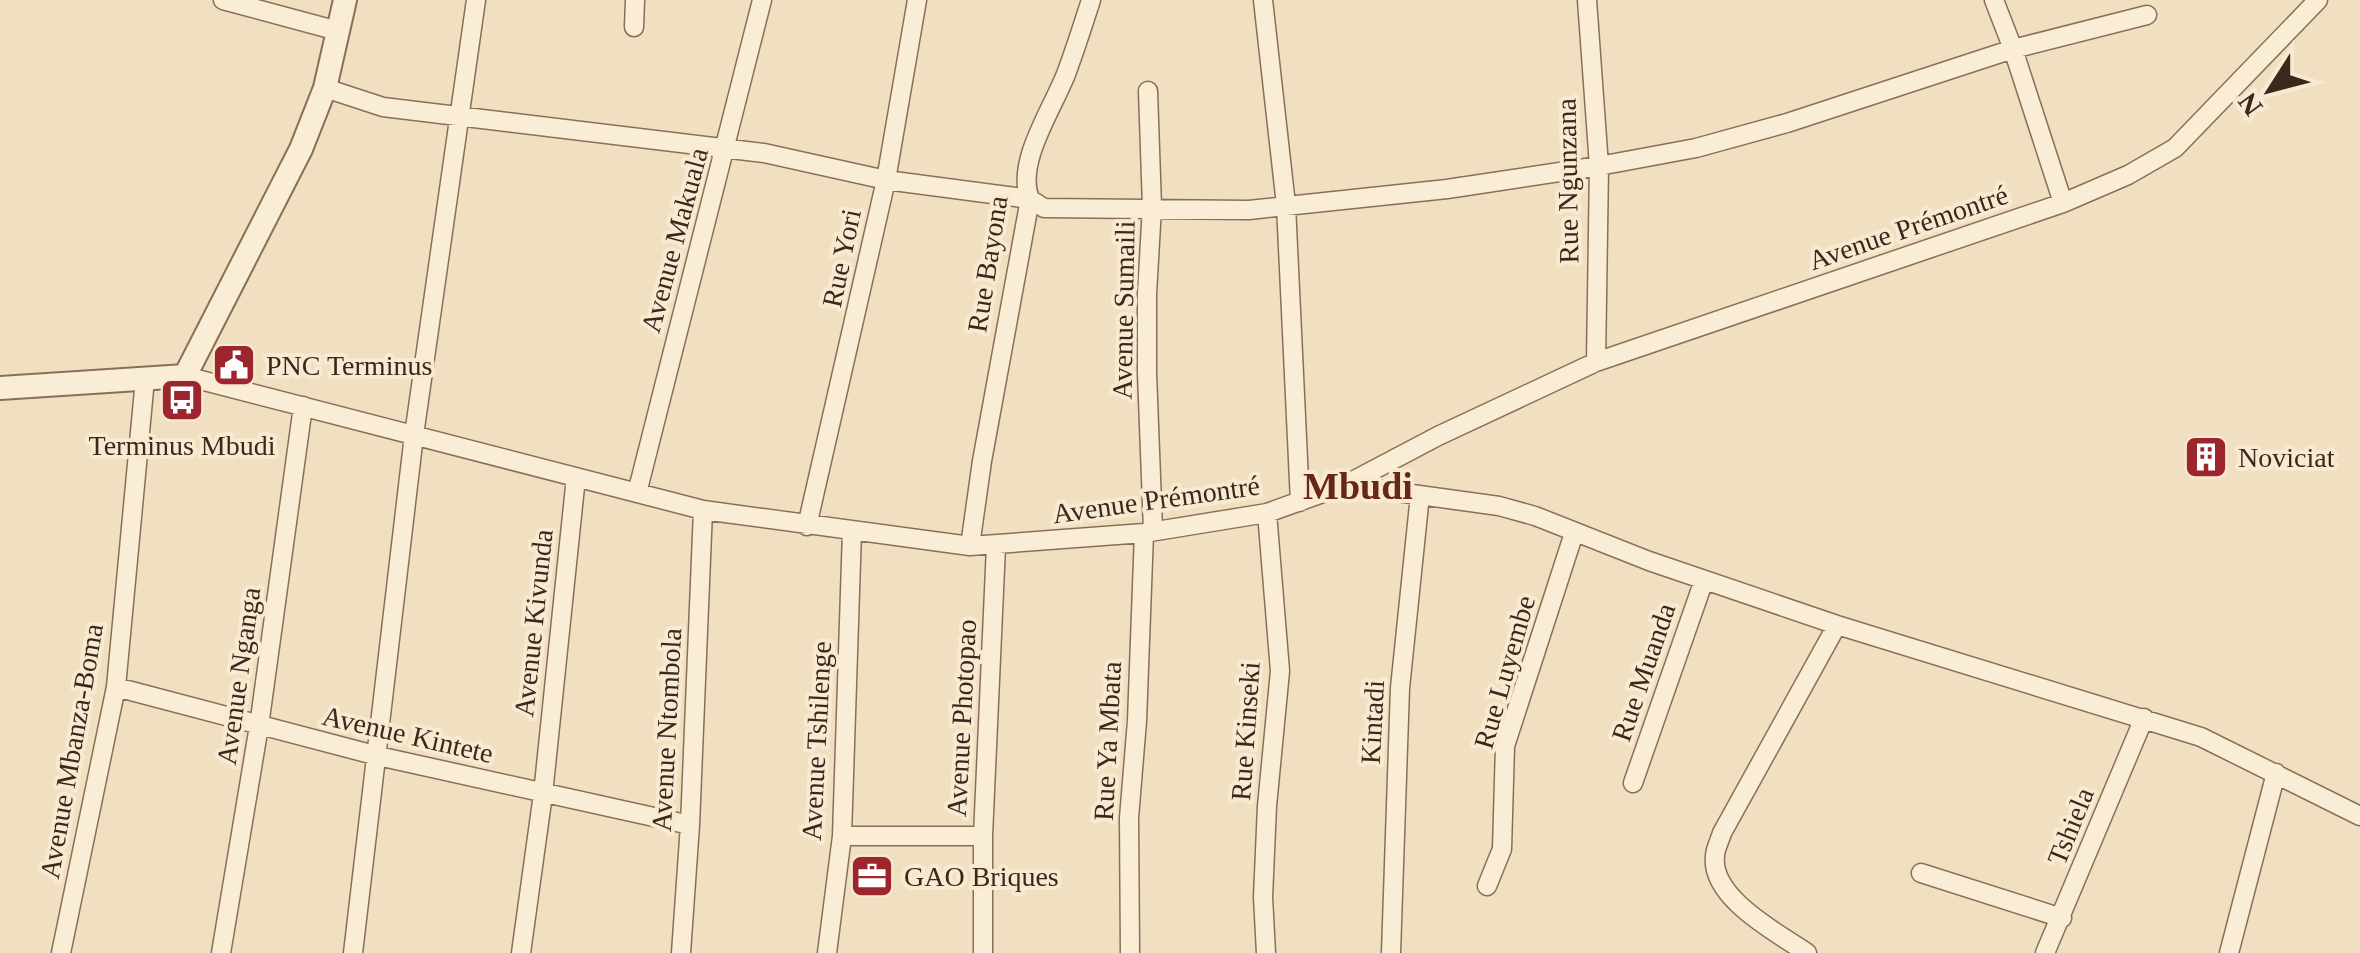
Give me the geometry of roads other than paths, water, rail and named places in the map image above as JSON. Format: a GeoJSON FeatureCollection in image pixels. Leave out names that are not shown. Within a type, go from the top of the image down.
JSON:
{"type":"FeatureCollection","features":[{"type":"Feature","properties":{"kind":"street"},"geometry":{"type":"LineString","coordinates":[[223,0],[338,32]]}},
{"type":"Feature","properties":{"kind":"street"},"geometry":{"type":"LineString","coordinates":[[0,388],[185,376],[301,149],[325,88],[345,0]]}},
{"type":"Feature","properties":{"kind":"street"},"geometry":{"type":"LineString","coordinates":[[353,953],[414,434],[476,0]]}},
{"type":"Feature","properties":{"kind":"street"},"geometry":{"type":"LineString","coordinates":[[634,27],[635,0]]}},
{"type":"Feature","properties":{"kind":"street","name":"Avenue Makuala"},"geometry":{"type":"LineString","coordinates":[[637,493],[762,0]]}},
{"type":"Feature","properties":{"kind":"street","name":"Rue Yori"},"geometry":{"type":"LineString","coordinates":[[807,526],[886,180],[917,0]]}},
{"type":"Feature","properties":{"kind":"street","name":"Rue Bayona"},"geometry":{"type":"LineString","coordinates":[[970,546],[1030,199],[1026,182],[1032,155],[1092,0]]}},
{"type":"Feature","properties":{"kind":"street"},"geometry":{"type":"LineString","coordinates":[[1263,0],[1286,205],[1300,502]]}},
{"type":"Feature","properties":{"kind":"street","name":"Rue Ngunzana"},"geometry":{"type":"LineString","coordinates":[[1587,0],[1599,166],[1596,362]]}},
{"type":"Feature","properties":{"kind":"street"},"geometry":{"type":"LineString","coordinates":[[1994,0],[2014,49],[2063,203]]}},
{"type":"Feature","properties":{"kind":"street","name":"Avenue Prémontré"},"geometry":{"type":"LineString","coordinates":[[185,376],[703,510],[807,526],[996,546],[1148,532],[1267,514],[1346,485],[1438,436],[1596,362],[2063,203],[2128,175],[2175,148],[2318,0]]}},
{"type":"Feature","properties":{"kind":"street"},"geometry":{"type":"LineString","coordinates":[[325,88],[384,107],[764,154],[886,180],[1030,199],[1044,208],[1232,210],[1448,189],[1696,148],[1788,123],[2014,49],[2147,15]]}},
{"type":"Feature","properties":{"kind":"street","name":"Avenue Sumaili"},"geometry":{"type":"LineString","coordinates":[[1148,91],[1152,207],[1146,294],[1148,532]]}},
{"type":"Feature","properties":{"kind":"street","name":"Avenue Mbanza-Boma"},"geometry":{"type":"LineString","coordinates":[[61,953],[116,688],[145,379]]}},
{"type":"Feature","properties":{"kind":"street","name":"Avenue Nganga"},"geometry":{"type":"LineString","coordinates":[[221,953],[260,726],[303,406]]}},
{"type":"Feature","properties":{"kind":"street","name":"Avenue Kivunda"},"geometry":{"type":"LineString","coordinates":[[521,953],[576,477]]}},
{"type":"Feature","properties":{"kind":"street"},"geometry":{"type":"LineString","coordinates":[[1346,485],[1499,506],[1535,516],[1837,625],[2201,738],[2356,810]]}},
{"type":"Feature","properties":{"kind":"street","name":"Kintadi"},"geometry":{"type":"LineString","coordinates":[[1392,953],[1400,688],[1420,495]]}},
{"type":"Feature","properties":{"kind":"street","name":"Avenue Ntombola"},"geometry":{"type":"LineString","coordinates":[[681,953],[703,510]]}},
{"type":"Feature","properties":{"kind":"street","name":"Rue Kinseki"},"geometry":{"type":"LineString","coordinates":[[1266,953],[1266,824],[1280,671],[1267,514]]}},
{"type":"Feature","properties":{"kind":"street","name":"Avenue Tshilenge"},"geometry":{"type":"LineString","coordinates":[[828,953],[842,836],[852,531]]}},
{"type":"Feature","properties":{"kind":"street","name":"Rue Ya Mbata"},"geometry":{"type":"LineString","coordinates":[[1130,953],[1129,818],[1148,532]]}},
{"type":"Feature","properties":{"kind":"street","name":"Rue Luyembe"},"geometry":{"type":"LineString","coordinates":[[1487,886],[1502,849],[1505,746],[1574,533]]}},
{"type":"Feature","properties":{"kind":"street","name":"Avenue Photopao"},"geometry":{"type":"LineString","coordinates":[[983,953],[982,836],[996,546]]}},
{"type":"Feature","properties":{"kind":"street","name":"Rue Muanda"},"geometry":{"type":"LineString","coordinates":[[1634,782],[1704,580]]}},
{"type":"Feature","properties":{"kind":"street"},"geometry":{"type":"LineString","coordinates":[[1808,953],[1729,895],[1717,878],[1714,856],[1722,833],[1837,625]]}},
{"type":"Feature","properties":{"kind":"street","name":"Avenue Kintete"},"geometry":{"type":"LineString","coordinates":[[116,688],[378,756],[690,825]]}},
{"type":"Feature","properties":{"kind":"street","name":"Tshiela"},"geometry":{"type":"LineString","coordinates":[[2045,953],[2144,718]]}},
{"type":"Feature","properties":{"kind":"street"},"geometry":{"type":"LineString","coordinates":[[2229,953],[2276,772]]}},
{"type":"Feature","properties":{"kind":"street"},"geometry":{"type":"LineString","coordinates":[[842,836],[982,836]]}},
{"type":"Feature","properties":{"kind":"street"},"geometry":{"type":"LineString","coordinates":[[1922,873],[2062,918]]}},
{"type":"Feature","properties":{"kind":"place","name":"PNC Terminus"},"geometry":{"type":"Point","coordinates":[234,365]}},
{"type":"Feature","properties":{"kind":"place","name":"Terminus Mbudi"},"geometry":{"type":"Point","coordinates":[182,400]}},
{"type":"Feature","properties":{"kind":"place","name":"Noviciat"},"geometry":{"type":"Point","coordinates":[2206,457]}},
{"type":"Feature","properties":{"kind":"place","name":"GAO Briques"},"geometry":{"type":"Point","coordinates":[872,876]}},
{"type":"Feature","properties":{"kind":"district","name":"Mbudi"},"geometry":{"type":"Point","coordinates":[1358,486]}}]}
